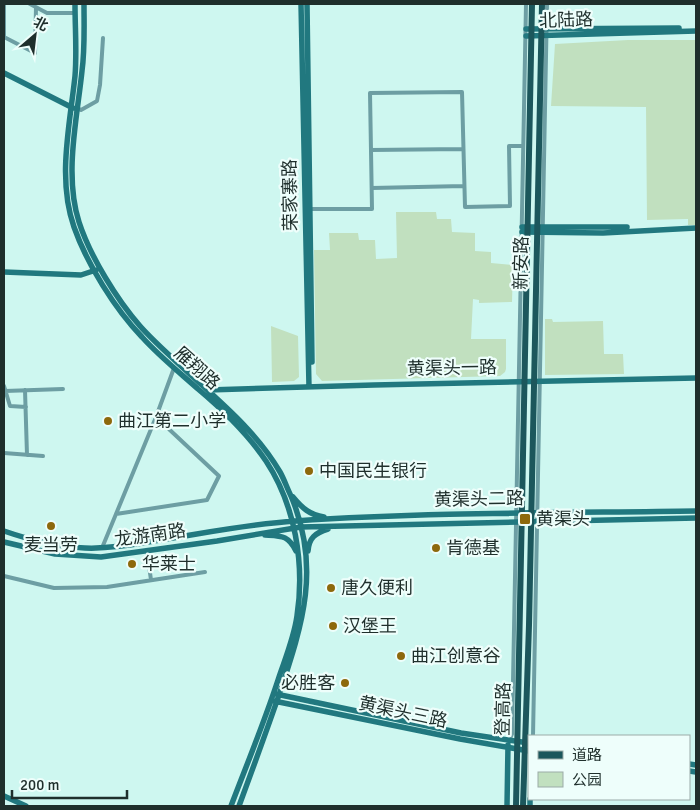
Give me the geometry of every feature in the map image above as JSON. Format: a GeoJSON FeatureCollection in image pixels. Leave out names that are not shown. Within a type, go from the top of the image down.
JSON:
{"type":"FeatureCollection","features":[{"type":"Feature","properties":{"kind":"main road","name":"雁翔路"},"geometry":{"type":"LineString","coordinates":[[75,4],[74,196],[82,231],[92,255],[141,328],[247,428],[280,472],[288,489],[307,561],[307,592],[302,622],[293,655],[231,806]]}},
{"type":"Feature","properties":{"kind":"main road","name":"雁翔路"},"geometry":{"type":"LineString","coordinates":[[84,4],[83,69],[68,139],[67,174],[69,207],[74,229],[94,271],[134,328],[174,368],[220,408],[254,445],[278,482],[298,523]]}},
{"type":"Feature","properties":{"kind":"main road","name":"荣家寨路"},"geometry":{"type":"LineString","coordinates":[[301,4],[311,387]]}},
{"type":"Feature","properties":{"kind":"main road","name":"荣家寨路"},"geometry":{"type":"LineString","coordinates":[[307,4],[311,387]]}},
{"type":"Feature","properties":{"kind":"main road","name":"新安路"},"geometry":{"type":"LineString","coordinates":[[519,522],[529,32],[532,4]]}},
{"type":"Feature","properties":{"kind":"main road","name":"新安路"},"geometry":{"type":"LineString","coordinates":[[534,523],[544,32],[542,4]]}},
{"type":"Feature","properties":{"kind":"main road","name":"北陆路"},"geometry":{"type":"LineString","coordinates":[[529,32],[696,29]]}},
{"type":"Feature","properties":{"kind":"main road"},"geometry":{"type":"LineString","coordinates":[[4,73],[74,108]]}},
{"type":"Feature","properties":{"kind":"main road"},"geometry":{"type":"LineString","coordinates":[[525,230],[696,227]]}},
{"type":"Feature","properties":{"kind":"main road"},"geometry":{"type":"LineString","coordinates":[[4,272],[81,275],[100,268]]}},
{"type":"Feature","properties":{"kind":"main road","name":"黄渠头一路"},"geometry":{"type":"LineString","coordinates":[[208,390],[696,378]]}},
{"type":"Feature","properties":{"kind":"main road"},"geometry":{"type":"LineString","coordinates":[[288,489],[306,511],[333,519]]}},
{"type":"Feature","properties":{"kind":"main road","name":"黄渠头二路"},"geometry":{"type":"LineString","coordinates":[[298,523],[333,519],[519,513],[696,511]]}},
{"type":"Feature","properties":{"kind":"main road","name":"黄渠头二路"},"geometry":{"type":"LineString","coordinates":[[298,523],[336,526],[696,518]]}},
{"type":"Feature","properties":{"kind":"main road","name":"登高路"},"geometry":{"type":"LineString","coordinates":[[516,806],[524,746],[519,522]]}},
{"type":"Feature","properties":{"kind":"main road","name":"龙游南路"},"geometry":{"type":"LineString","coordinates":[[4,542],[45,552],[101,557],[258,535],[294,528],[298,523]]}},
{"type":"Feature","properties":{"kind":"main road","name":"龙游南路"},"geometry":{"type":"LineString","coordinates":[[4,531],[62,546],[102,548],[298,523]]}},
{"type":"Feature","properties":{"kind":"main road","name":"登高路"},"geometry":{"type":"LineString","coordinates":[[523,806],[534,523]]}},
{"type":"Feature","properties":{"kind":"main road"},"geometry":{"type":"LineString","coordinates":[[307,561],[309,543],[314,535],[336,526]]}},
{"type":"Feature","properties":{"kind":"main road","name":"雁翔路"},"geometry":{"type":"LineString","coordinates":[[239,806],[275,697],[296,622],[300,593],[294,528]]}},
{"type":"Feature","properties":{"kind":"main road"},"geometry":{"type":"LineString","coordinates":[[258,535],[279,535],[285,537],[292,543],[298,557]]}},
{"type":"Feature","properties":{"kind":"main road","name":"黄渠头三路"},"geometry":{"type":"LineString","coordinates":[[275,697],[524,746]]}},
{"type":"Feature","properties":{"kind":"main road"},"geometry":{"type":"LineString","coordinates":[[507,806],[508,744]]}},
{"type":"Feature","properties":{"kind":"main road"},"geometry":{"type":"LineString","coordinates":[[4,796],[26,806]]}},
{"type":"Feature","properties":{"kind":"street"},"geometry":{"type":"LineString","coordinates":[[4,4],[4,36],[36,53],[36,7]]}},
{"type":"Feature","properties":{"kind":"street"},"geometry":{"type":"LineString","coordinates":[[30,4],[47,13],[75,14]]}},
{"type":"Feature","properties":{"kind":"street"},"geometry":{"type":"LineString","coordinates":[[525,230],[523,146],[529,32],[526,4]]}},
{"type":"Feature","properties":{"kind":"street"},"geometry":{"type":"LineString","coordinates":[[544,32],[548,4]]}},
{"type":"Feature","properties":{"kind":"street"},"geometry":{"type":"LineString","coordinates":[[74,108],[81,110],[96,101],[100,85],[103,38]]}},
{"type":"Feature","properties":{"kind":"street"},"geometry":{"type":"LineString","coordinates":[[310,209],[372,209],[370,93],[462,92],[464,207],[510,206],[509,146],[523,146]]}},
{"type":"Feature","properties":{"kind":"street"},"geometry":{"type":"LineString","coordinates":[[371,150],[463,149]]}},
{"type":"Feature","properties":{"kind":"street"},"geometry":{"type":"LineString","coordinates":[[372,188],[464,186]]}},
{"type":"Feature","properties":{"kind":"street"},"geometry":{"type":"LineString","coordinates":[[102,548],[174,368]]}},
{"type":"Feature","properties":{"kind":"street"},"geometry":{"type":"LineString","coordinates":[[4,386],[10,406],[26,407]]}},
{"type":"Feature","properties":{"kind":"street"},"geometry":{"type":"LineString","coordinates":[[5,391],[63,389]]}},
{"type":"Feature","properties":{"kind":"street"},"geometry":{"type":"LineString","coordinates":[[25,390],[27,455]]}},
{"type":"Feature","properties":{"kind":"street"},"geometry":{"type":"LineString","coordinates":[[116,514],[207,500],[219,476],[156,417]]}},
{"type":"Feature","properties":{"kind":"street"},"geometry":{"type":"LineString","coordinates":[[4,453],[42,456]]}},
{"type":"Feature","properties":{"kind":"street"},"geometry":{"type":"LineString","coordinates":[[508,744],[512,734],[519,522]]}},
{"type":"Feature","properties":{"kind":"street"},"geometry":{"type":"LineString","coordinates":[[533,735],[534,523]]}},
{"type":"Feature","properties":{"kind":"street"},"geometry":{"type":"LineString","coordinates":[[147,551],[151,580]]}},
{"type":"Feature","properties":{"kind":"street"},"geometry":{"type":"LineString","coordinates":[[4,576],[54,588],[107,587],[205,572]]}},
{"type":"Feature","properties":{"kind":"green space"},"geometry":{"type":"Polygon","coordinates":[[[628,40],[696,40],[696,225],[688,225],[688,219],[647,220],[646,107],[551,106],[555,44],[628,40]]]}},
{"type":"Feature","properties":{"kind":"green space"},"geometry":{"type":"Polygon","coordinates":[[[396,212],[436,212],[437,219],[451,219],[452,232],[475,233],[475,251],[491,252],[491,263],[513,265],[512,302],[479,303],[479,300],[473,299],[471,339],[506,339],[506,369],[500,376],[322,381],[316,374],[314,250],[330,250],[329,233],[358,233],[359,240],[375,240],[376,259],[397,258],[396,212]]]}},
{"type":"Feature","properties":{"kind":"green space"},"geometry":{"type":"Polygon","coordinates":[[[545,319],[552,319],[553,322],[603,321],[604,354],[623,354],[624,374],[545,375],[545,319]]]}},
{"type":"Feature","properties":{"kind":"green space"},"geometry":{"type":"Polygon","coordinates":[[[271,326],[298,336],[299,377],[294,381],[272,382],[271,326]]]}},
{"type":"Feature","properties":{"kind":"place","name":"曲江第二小学"},"geometry":{"type":"Point","coordinates":[108,421]}},
{"type":"Feature","properties":{"kind":"place","name":"中国民生银行"},"geometry":{"type":"Point","coordinates":[309,471]}},
{"type":"Feature","properties":{"kind":"place","name":"黄渠头"},"geometry":{"type":"Point","coordinates":[525,519]}},
{"type":"Feature","properties":{"kind":"place","name":"麦当劳"},"geometry":{"type":"Point","coordinates":[51,526]}},
{"type":"Feature","properties":{"kind":"place","name":"肯德基"},"geometry":{"type":"Point","coordinates":[436,548]}},
{"type":"Feature","properties":{"kind":"place","name":"华莱士"},"geometry":{"type":"Point","coordinates":[132,564]}},
{"type":"Feature","properties":{"kind":"place","name":"唐久便利"},"geometry":{"type":"Point","coordinates":[331,588]}},
{"type":"Feature","properties":{"kind":"place","name":"汉堡王"},"geometry":{"type":"Point","coordinates":[333,626]}},
{"type":"Feature","properties":{"kind":"place","name":"曲江创意谷"},"geometry":{"type":"Point","coordinates":[401,656]}},
{"type":"Feature","properties":{"kind":"place","name":"必胜客"},"geometry":{"type":"Point","coordinates":[345,683]}}]}
